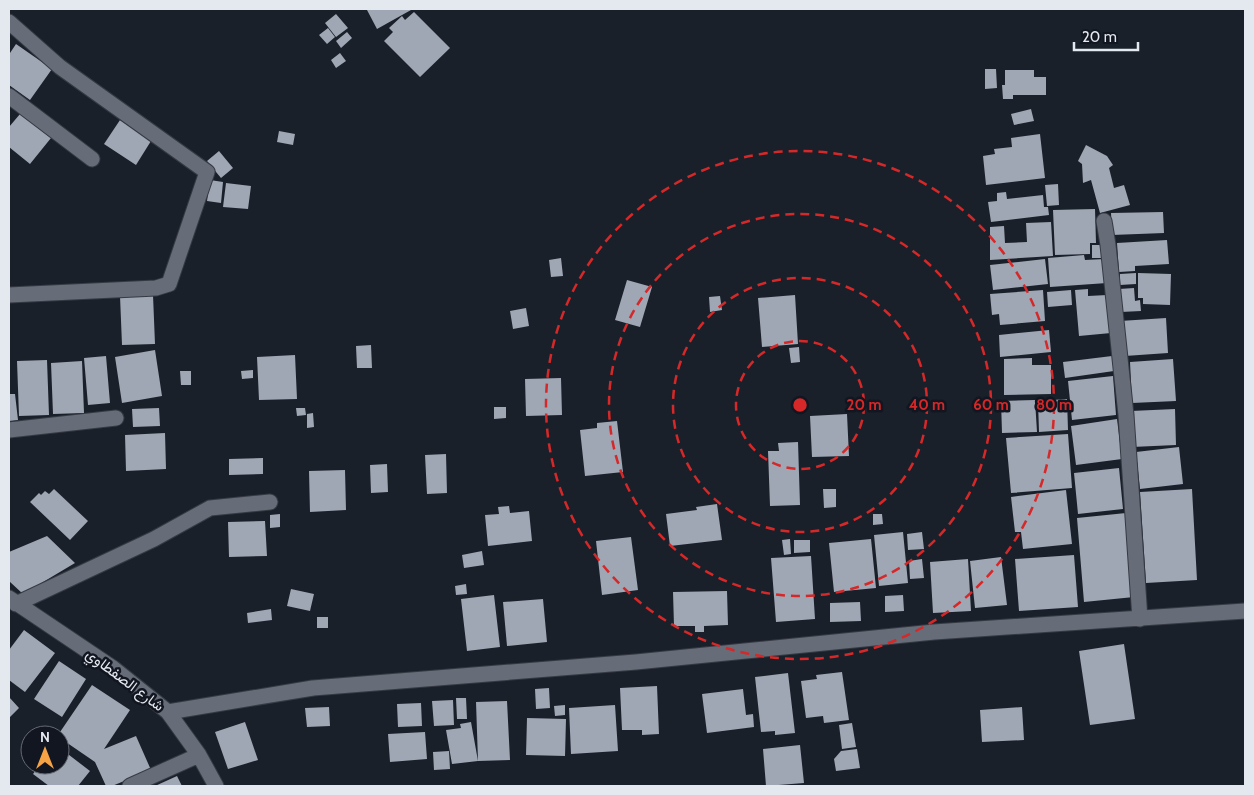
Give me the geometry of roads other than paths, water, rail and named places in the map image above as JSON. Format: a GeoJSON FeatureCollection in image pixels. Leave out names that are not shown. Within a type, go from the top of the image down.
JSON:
{"type":"FeatureCollection","features":[{"type":"Feature","properties":{"kind":"street"},"geometry":{"type":"LineString","coordinates":[[9,22],[60,67],[207,172],[169,284],[156,288],[9,295]]}},
{"type":"Feature","properties":{"kind":"street"},"geometry":{"type":"LineString","coordinates":[[9,96],[92,159]]}},
{"type":"Feature","properties":{"kind":"street"},"geometry":{"type":"LineString","coordinates":[[1104,221],[1126,415],[1140,619]]}},
{"type":"Feature","properties":{"kind":"street"},"geometry":{"type":"LineString","coordinates":[[9,430],[116,418]]}},
{"type":"Feature","properties":{"kind":"street"},"geometry":{"type":"LineString","coordinates":[[13,601],[154,539],[210,508],[270,502]]}},
{"type":"Feature","properties":{"kind":"street","name":"شارع الصفطاوي"},"geometry":{"type":"LineString","coordinates":[[13,601],[113,668],[168,712],[199,755],[216,786]]}},
{"type":"Feature","properties":{"kind":"street"},"geometry":{"type":"LineString","coordinates":[[168,712],[313,688],[636,662],[934,632],[1245,611]]}},
{"type":"Feature","properties":{"kind":"street"},"geometry":{"type":"LineString","coordinates":[[130,786],[199,755]]}}]}
